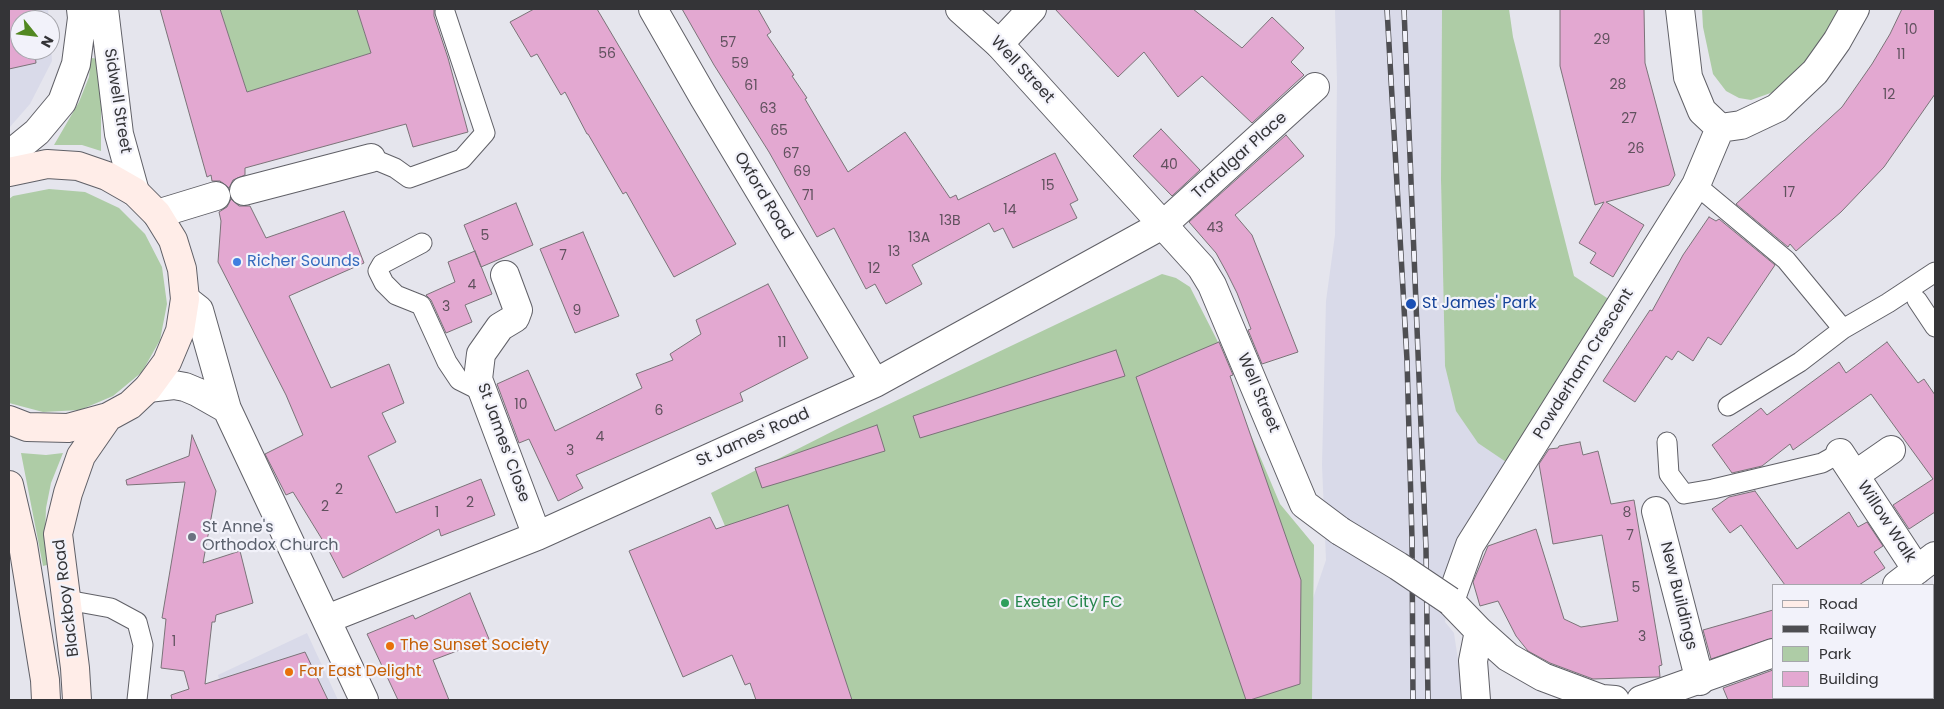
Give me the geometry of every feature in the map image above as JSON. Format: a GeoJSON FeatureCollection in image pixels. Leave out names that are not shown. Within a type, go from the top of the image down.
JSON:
{"type":"FeatureCollection","features":[{"type":"Feature","properties":{"kind":"main road"},"geometry":{"type":"LineString","coordinates":[[9,172],[47,164],[78,166],[108,176],[135,192],[157,214],[173,240],[182,269],[185,299],[180,331],[168,362],[148,388],[130,404],[108,417],[68,428],[27,427],[9,420]]}},
{"type":"Feature","properties":{"kind":"main road","name":"Blackboy Road"},"geometry":{"type":"LineString","coordinates":[[77,700],[75,668],[58,534],[68,493],[81,456],[108,417]]}},
{"type":"Feature","properties":{"kind":"main road","name":"Blackboy Road"},"geometry":{"type":"LineString","coordinates":[[9,485],[23,545],[45,680],[46,700]]}},
{"type":"Feature","properties":{"kind":"street","name":"Sidwell Street"},"geometry":{"type":"LineString","coordinates":[[9,155],[37,132],[62,102],[76,64],[82,18],[81,9]]}},
{"type":"Feature","properties":{"kind":"street","name":"Sidwell Street"},"geometry":{"type":"LineString","coordinates":[[104,9],[119,134],[135,192]]}},
{"type":"Feature","properties":{"kind":"street","name":"Oxford Road"},"geometry":{"type":"LineString","coordinates":[[653,9],[704,98],[875,383]]}},
{"type":"Feature","properties":{"kind":"street","name":"Well Street"},"geometry":{"type":"LineString","coordinates":[[960,9],[999,44],[1201,266],[1212,285],[1304,504],[1340,531],[1398,566],[1450,601],[1508,657],[1543,677],[1602,699],[1615,700]]}},
{"type":"Feature","properties":{"kind":"street"},"geometry":{"type":"LineString","coordinates":[[999,44],[1032,9]]}},
{"type":"Feature","properties":{"kind":"street"},"geometry":{"type":"LineString","coordinates":[[1680,9],[1688,77],[1702,111],[1720,128],[1740,125],[1776,108],[1815,72],[1837,41],[1855,9]]}},
{"type":"Feature","properties":{"kind":"street","name":"Trafalgar Place"},"geometry":{"type":"LineString","coordinates":[[1164,224],[1315,87]]}},
{"type":"Feature","properties":{"kind":"street","name":"Powderham Crescent"},"geometry":{"type":"LineString","coordinates":[[1450,601],[1470,544],[1696,186],[1720,128]]}},
{"type":"Feature","properties":{"kind":"street"},"geometry":{"type":"LineString","coordinates":[[244,191],[371,158]]}},
{"type":"Feature","properties":{"kind":"street"},"geometry":{"type":"LineString","coordinates":[[157,214],[216,196]]}},
{"type":"Feature","properties":{"kind":"street","name":"St James' Road"},"geometry":{"type":"LineString","coordinates":[[327,620],[537,536],[875,383],[1164,224]]}},
{"type":"Feature","properties":{"kind":"street","name":"St James' Close"},"geometry":{"type":"LineString","coordinates":[[506,275],[518,310],[515,318],[500,327],[480,354],[478,379],[537,536]]}},
{"type":"Feature","properties":{"kind":"street"},"geometry":{"type":"LineString","coordinates":[[185,299],[199,310],[227,409],[364,700]]}},
{"type":"Feature","properties":{"kind":"street"},"geometry":{"type":"LineString","coordinates":[[148,388],[174,385],[185,387],[227,409]]}},
{"type":"Feature","properties":{"kind":"street","name":"Willow Walk"},"geometry":{"type":"LineString","coordinates":[[1891,450],[1847,464],[1916,570]]}},
{"type":"Feature","properties":{"kind":"street","name":"New Buildings"},"geometry":{"type":"LineString","coordinates":[[1656,510],[1700,681]]}},
{"type":"Feature","properties":{"kind":"street"},"geometry":{"type":"LineString","coordinates":[[1476,700],[1473,661],[1479,631]]}},
{"type":"Feature","properties":{"kind":"street"},"geometry":{"type":"LineString","coordinates":[[1641,700],[1772,654]]}},
{"type":"Feature","properties":{"kind":"lane"},"geometry":{"type":"LineString","coordinates":[[371,158],[395,168],[409,178],[462,159],[485,133],[445,12]]}},
{"type":"Feature","properties":{"kind":"lane"},"geometry":{"type":"LineString","coordinates":[[1696,186],[1786,260],[1843,329]]}},
{"type":"Feature","properties":{"kind":"lane"},"geometry":{"type":"LineString","coordinates":[[422,243],[382,264],[378,271],[384,283],[396,295],[421,305],[447,362],[459,380],[481,391]]}},
{"type":"Feature","properties":{"kind":"lane"},"geometry":{"type":"LineString","coordinates":[[1728,406],[1800,362],[1843,329],[1888,303],[1935,272]]}},
{"type":"Feature","properties":{"kind":"lane"},"geometry":{"type":"LineString","coordinates":[[1917,300],[1935,327]]}},
{"type":"Feature","properties":{"kind":"lane"},"geometry":{"type":"LineString","coordinates":[[1667,442],[1669,474],[1684,494],[1713,490],[1822,463],[1847,464]]}},
{"type":"Feature","properties":{"kind":"lane"},"geometry":{"type":"LineString","coordinates":[[67,600],[111,608],[137,622],[143,645],[136,700]]}},
{"type":"Feature","properties":{"kind":"shaded area"},"geometry":{"type":"Polygon","coordinates":[[[9,9],[48,9],[10,10],[10,60],[52,61],[30,104],[9,128],[9,9]]]}},
{"type":"Feature","properties":{"kind":"shaded area"},"geometry":{"type":"Polygon","coordinates":[[[1335,9],[1442,9],[1441,180],[1445,366],[1512,466],[1453,557],[1445,622],[1454,633],[1464,700],[1312,700],[1309,610],[1326,560],[1322,465],[1326,301],[1335,235],[1337,82],[1335,9]]]}},
{"type":"Feature","properties":{"kind":"shaded area"},"geometry":{"type":"Polygon","coordinates":[[[307,633],[338,700],[224,700],[218,675],[307,633]]]}},
{"type":"Feature","properties":{"kind":"green space"},"geometry":{"type":"Polygon","coordinates":[[[220,9],[357,9],[371,53],[247,92],[220,9]]]}},
{"type":"Feature","properties":{"kind":"green space"},"geometry":{"type":"Polygon","coordinates":[[[1442,9],[1509,9],[1513,37],[1574,276],[1610,300],[1512,466],[1478,443],[1456,411],[1445,366],[1441,180],[1442,9]]]}},
{"type":"Feature","properties":{"kind":"green space"},"geometry":{"type":"Polygon","coordinates":[[[1702,9],[1839,9],[1819,47],[1799,73],[1779,90],[1751,100],[1739,98],[1726,91],[1713,74],[1703,27],[1702,9]]]}},
{"type":"Feature","properties":{"kind":"green space"},"geometry":{"type":"Polygon","coordinates":[[[91,58],[101,59],[101,151],[82,145],[54,145],[79,102],[89,77],[91,58]]]}},
{"type":"Feature","properties":{"kind":"green space"},"geometry":{"type":"Polygon","coordinates":[[[49,189],[85,192],[119,208],[145,234],[162,267],[167,304],[160,340],[142,372],[113,396],[80,410],[43,412],[9,403],[9,199],[13,196],[49,189]]]}},
{"type":"Feature","properties":{"kind":"green space"},"geometry":{"type":"Polygon","coordinates":[[[1162,274],[1176,278],[1190,287],[1218,342],[1248,428],[1280,504],[1314,545],[1312,700],[756,700],[753,691],[789,677],[711,493],[843,426],[1162,274]]]}},
{"type":"Feature","properties":{"kind":"green space"},"geometry":{"type":"Polygon","coordinates":[[[21,453],[46,455],[63,453],[51,483],[46,508],[47,565],[43,566],[21,453]]]}},
{"type":"Feature","properties":{"kind":"building"},"geometry":{"type":"Polygon","coordinates":[[[9,9],[35,9],[10,10],[10,60],[36,60],[36,63],[9,69],[9,9]]]}},
{"type":"Feature","properties":{"kind":"building"},"geometry":{"type":"Polygon","coordinates":[[[160,9],[220,9],[247,92],[371,53],[357,9],[434,9],[434,16],[448,58],[468,132],[413,147],[406,124],[245,168],[245,175],[233,180],[229,188],[220,181],[212,181],[211,175],[207,177],[160,9]]]}},
{"type":"Feature","properties":{"kind":"building"},"geometry":{"type":"Polygon","coordinates":[[[534,9],[597,9],[736,244],[674,277],[626,192],[623,194],[587,134],[565,92],[561,95],[537,54],[531,57],[510,22],[534,9]]]}},
{"type":"Feature","properties":{"kind":"building"},"geometry":{"type":"Polygon","coordinates":[[[682,9],[758,9],[771,32],[767,35],[794,75],[792,76],[807,98],[805,99],[848,172],[905,132],[950,198],[956,195],[958,200],[1055,153],[1078,200],[1070,204],[1077,218],[1013,248],[1003,228],[994,232],[989,223],[912,265],[922,284],[886,304],[875,284],[866,289],[834,228],[817,237],[769,152],[714,65],[682,9]]]}},
{"type":"Feature","properties":{"kind":"building"},"geometry":{"type":"Polygon","coordinates":[[[1055,9],[1193,9],[1242,48],[1272,17],[1304,48],[1291,62],[1304,75],[1252,123],[1202,76],[1178,97],[1144,52],[1118,77],[1055,9]]]}},
{"type":"Feature","properties":{"kind":"building"},"geometry":{"type":"Polygon","coordinates":[[[1560,9],[1644,9],[1645,63],[1675,175],[1669,185],[1606,202],[1644,225],[1613,277],[1590,263],[1596,253],[1579,243],[1604,202],[1595,205],[1560,66],[1560,9]]]}},
{"type":"Feature","properties":{"kind":"building"},"geometry":{"type":"Polygon","coordinates":[[[1902,9],[1935,9],[1935,94],[1884,167],[1841,212],[1796,251],[1790,244],[1788,247],[1736,204],[1842,107],[1872,64],[1902,9]]]}},
{"type":"Feature","properties":{"kind":"building"},"geometry":{"type":"Polygon","coordinates":[[[1161,129],[1200,170],[1172,196],[1133,156],[1161,129]]]}},
{"type":"Feature","properties":{"kind":"building"},"geometry":{"type":"Polygon","coordinates":[[[1286,135],[1304,156],[1235,215],[1252,235],[1298,352],[1262,364],[1248,330],[1251,329],[1227,273],[1216,253],[1189,222],[1286,135]]]}},
{"type":"Feature","properties":{"kind":"building"},"geometry":{"type":"Polygon","coordinates":[[[231,199],[239,206],[250,206],[266,238],[344,211],[364,263],[289,296],[331,388],[389,364],[404,403],[382,413],[396,442],[368,456],[396,513],[481,479],[495,515],[441,536],[439,529],[343,578],[328,549],[293,492],[286,495],[265,454],[303,435],[286,395],[218,262],[221,221],[219,212],[227,207],[231,199]]]}},
{"type":"Feature","properties":{"kind":"building"},"geometry":{"type":"Polygon","coordinates":[[[516,203],[533,245],[481,267],[464,225],[516,203]]]}},
{"type":"Feature","properties":{"kind":"building"},"geometry":{"type":"Polygon","coordinates":[[[1709,217],[1716,221],[1719,219],[1775,265],[1721,345],[1708,337],[1693,361],[1678,351],[1672,360],[1666,356],[1635,402],[1603,381],[1650,310],[1652,311],[1683,255],[1709,217]]]}},
{"type":"Feature","properties":{"kind":"building"},"geometry":{"type":"Polygon","coordinates":[[[583,232],[619,316],[575,333],[540,249],[583,232]]]}},
{"type":"Feature","properties":{"kind":"building"},"geometry":{"type":"Polygon","coordinates":[[[475,251],[492,294],[465,305],[472,322],[446,333],[431,300],[426,295],[455,282],[448,262],[475,251]]]}},
{"type":"Feature","properties":{"kind":"building"},"geometry":{"type":"Polygon","coordinates":[[[768,284],[808,358],[740,393],[743,401],[576,475],[583,488],[558,501],[529,439],[519,443],[497,384],[528,370],[555,431],[642,388],[636,374],[673,360],[670,354],[701,334],[696,320],[768,284]]]}},
{"type":"Feature","properties":{"kind":"building"},"geometry":{"type":"Polygon","coordinates":[[[1219,342],[1233,375],[1230,376],[1301,580],[1300,684],[1250,700],[1246,700],[1136,377],[1219,342]]]}},
{"type":"Feature","properties":{"kind":"building"},"geometry":{"type":"Polygon","coordinates":[[[1887,342],[1918,383],[1924,379],[1935,395],[1935,512],[1909,529],[1893,505],[1933,479],[1871,394],[1793,450],[1790,444],[1762,466],[1732,473],[1712,445],[1761,408],[1767,415],[1839,362],[1846,373],[1887,342]]]}},
{"type":"Feature","properties":{"kind":"building"},"geometry":{"type":"Polygon","coordinates":[[[1116,350],[1125,376],[920,438],[913,416],[1116,350]]]}},
{"type":"Feature","properties":{"kind":"building"},"geometry":{"type":"Polygon","coordinates":[[[877,425],[885,451],[762,488],[755,468],[877,425]]]}},
{"type":"Feature","properties":{"kind":"building"},"geometry":{"type":"Polygon","coordinates":[[[192,435],[216,491],[203,563],[240,551],[253,603],[216,615],[215,622],[212,622],[205,684],[305,652],[328,700],[172,700],[171,695],[189,689],[184,671],[161,668],[166,619],[162,618],[185,482],[127,485],[126,480],[189,456],[192,435]]]}},
{"type":"Feature","properties":{"kind":"building"},"geometry":{"type":"Polygon","coordinates":[[[1580,442],[1583,455],[1598,451],[1611,504],[1634,500],[1662,665],[1659,666],[1660,677],[1593,679],[1550,663],[1528,651],[1516,636],[1498,601],[1480,606],[1473,582],[1488,546],[1536,529],[1564,619],[1581,627],[1618,621],[1602,535],[1553,544],[1539,464],[1549,449],[1580,442]]]}},
{"type":"Feature","properties":{"kind":"building"},"geometry":{"type":"Polygon","coordinates":[[[1755,491],[1797,549],[1849,512],[1858,527],[1867,522],[1883,546],[1874,552],[1885,568],[1861,584],[1784,584],[1741,525],[1730,533],[1712,509],[1729,497],[1755,491]]]}},
{"type":"Feature","properties":{"kind":"building"},"geometry":{"type":"Polygon","coordinates":[[[788,505],[852,700],[756,700],[750,683],[745,685],[732,655],[683,677],[629,551],[710,517],[716,529],[788,505]]]}},
{"type":"Feature","properties":{"kind":"building"},"geometry":{"type":"Polygon","coordinates":[[[470,593],[489,639],[433,660],[449,700],[398,700],[367,634],[413,615],[415,619],[470,593]]]}},
{"type":"Feature","properties":{"kind":"building"},"geometry":{"type":"Polygon","coordinates":[[[1772,610],[1772,638],[1711,659],[1703,630],[1772,610]]]}},
{"type":"Feature","properties":{"kind":"building"},"geometry":{"type":"Polygon","coordinates":[[[1772,670],[1772,699],[1780,700],[1728,700],[1723,688],[1772,670]]]}},
{"type":"Feature","properties":{"kind":"railway"},"geometry":{"type":"LineString","coordinates":[[1387,9],[1407,360],[1412,539],[1413,700]]}},
{"type":"Feature","properties":{"kind":"railway"},"geometry":{"type":"LineString","coordinates":[[1404,9],[1426,549],[1428,700]]}},
{"type":"Feature","properties":{"kind":"place","name":"Richer Sounds"},"geometry":{"type":"Point","coordinates":[237,262]}},
{"type":"Feature","properties":{"kind":"place","name":"St James' Park"},"geometry":{"type":"Point","coordinates":[1411,304]}},
{"type":"Feature","properties":{"kind":"place","name":"St Anne's Orthodox Church"},"geometry":{"type":"Point","coordinates":[192,537]}},
{"type":"Feature","properties":{"kind":"place","name":"Exeter City FC"},"geometry":{"type":"Point","coordinates":[1005,603]}},
{"type":"Feature","properties":{"kind":"place","name":"The Sunset Society"},"geometry":{"type":"Point","coordinates":[390,646]}},
{"type":"Feature","properties":{"kind":"place","name":"Far East Delight"},"geometry":{"type":"Point","coordinates":[289,672]}}]}
